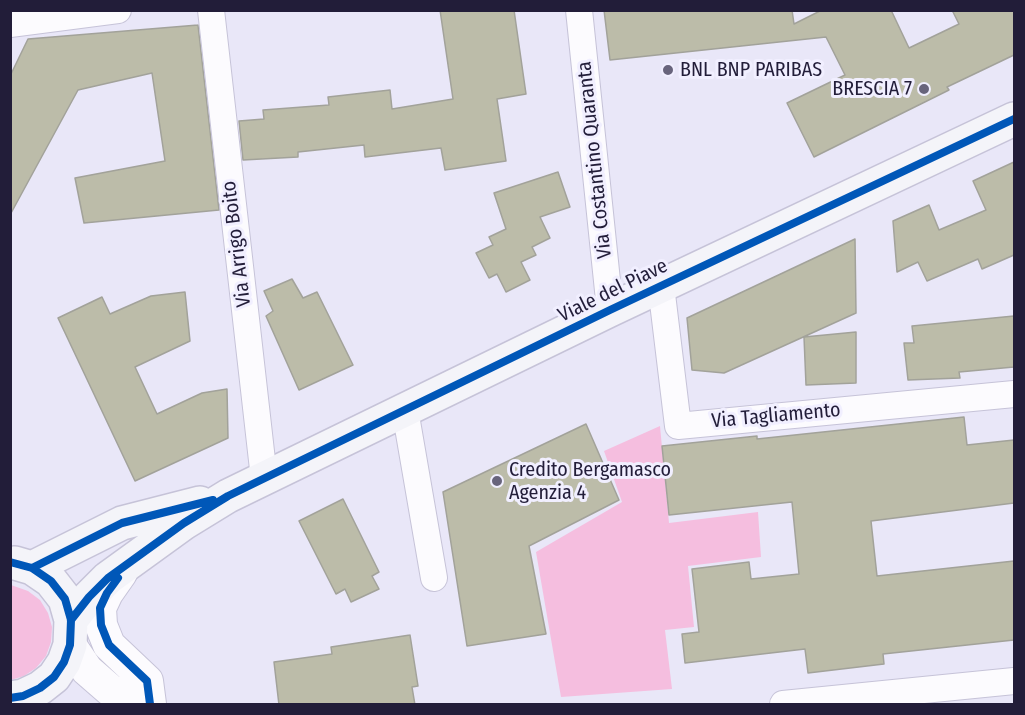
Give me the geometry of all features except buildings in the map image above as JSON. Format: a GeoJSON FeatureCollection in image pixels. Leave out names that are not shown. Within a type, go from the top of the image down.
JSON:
{"type":"FeatureCollection","features":[{"type":"Feature","properties":{"kind":"main road","name":"Viale del Piave"},"geometry":{"type":"LineString","coordinates":[[25,700],[54,677],[64,662],[71,632],[89,597],[129,561],[228,496],[610,310],[1014,119]]}},
{"type":"Feature","properties":{"kind":"main road","name":"Viale del Piave"},"geometry":{"type":"LineString","coordinates":[[21,565],[122,523],[228,496]]}},
{"type":"Feature","properties":{"kind":"main road"},"geometry":{"type":"LineString","coordinates":[[21,565],[51,580],[65,598],[71,632]]}},
{"type":"Feature","properties":{"kind":"street"},"geometry":{"type":"LineString","coordinates":[[10,24],[118,10]]}},
{"type":"Feature","properties":{"kind":"street","name":"Via Arrigo Boito"},"geometry":{"type":"LineString","coordinates":[[211,10],[264,478]]}},
{"type":"Feature","properties":{"kind":"street","name":"Via Costantino Quaranta"},"geometry":{"type":"LineString","coordinates":[[579,10],[610,310]]}},
{"type":"Feature","properties":{"kind":"street","name":"Via Tagliamento"},"geometry":{"type":"LineString","coordinates":[[661,286],[678,426],[1014,394]]}},
{"type":"Feature","properties":{"kind":"street"},"geometry":{"type":"LineString","coordinates":[[405,410],[434,578]]}},
{"type":"Feature","properties":{"kind":"street"},"geometry":{"type":"LineString","coordinates":[[129,561],[107,593],[100,608],[101,625],[108,645],[147,681],[150,705]]}},
{"type":"Feature","properties":{"kind":"street"},"geometry":{"type":"LineString","coordinates":[[71,632],[87,670],[110,690],[133,705]]}},
{"type":"Feature","properties":{"kind":"street"},"geometry":{"type":"LineString","coordinates":[[783,705],[1014,681]]}},
{"type":"Feature","properties":{"kind":"shaded area"},"geometry":{"type":"Polygon","coordinates":[[[660,426],[669,523],[758,512],[761,557],[688,566],[694,627],[665,630],[672,689],[561,697],[536,552],[622,502],[604,451],[660,426]]]}},
{"type":"Feature","properties":{"kind":"shaded area"},"geometry":{"type":"Polygon","coordinates":[[[11,585],[28,591],[40,600],[48,613],[52,627],[51,642],[46,656],[36,668],[24,676],[11,680],[11,585]]]}},
{"type":"Feature","properties":{"kind":"cycle path"},"geometry":{"type":"LineString","coordinates":[[71,620],[108,578],[184,523],[228,496],[610,310],[1014,119]]}},
{"type":"Feature","properties":{"kind":"cycle path"},"geometry":{"type":"LineString","coordinates":[[32,568],[122,523],[213,500]]}},
{"type":"Feature","properties":{"kind":"cycle path"},"geometry":{"type":"LineString","coordinates":[[10,562],[32,568],[51,581],[65,599],[71,620],[70,645],[64,662],[54,677],[40,688],[23,696],[10,698]]}},
{"type":"Feature","properties":{"kind":"cycle path"},"geometry":{"type":"LineString","coordinates":[[118,578],[100,608],[101,625],[109,645],[147,681],[150,704]]}},
{"type":"Feature","properties":{"kind":"place","name":"BNL BNP PARIBAS"},"geometry":{"type":"Point","coordinates":[668,70]}},
{"type":"Feature","properties":{"kind":"place","name":"BRESCIA 7"},"geometry":{"type":"Point","coordinates":[924,89]}},
{"type":"Feature","properties":{"kind":"place","name":"Credito Bergamasco Agenzia 4"},"geometry":{"type":"Point","coordinates":[497,481]}}]}
